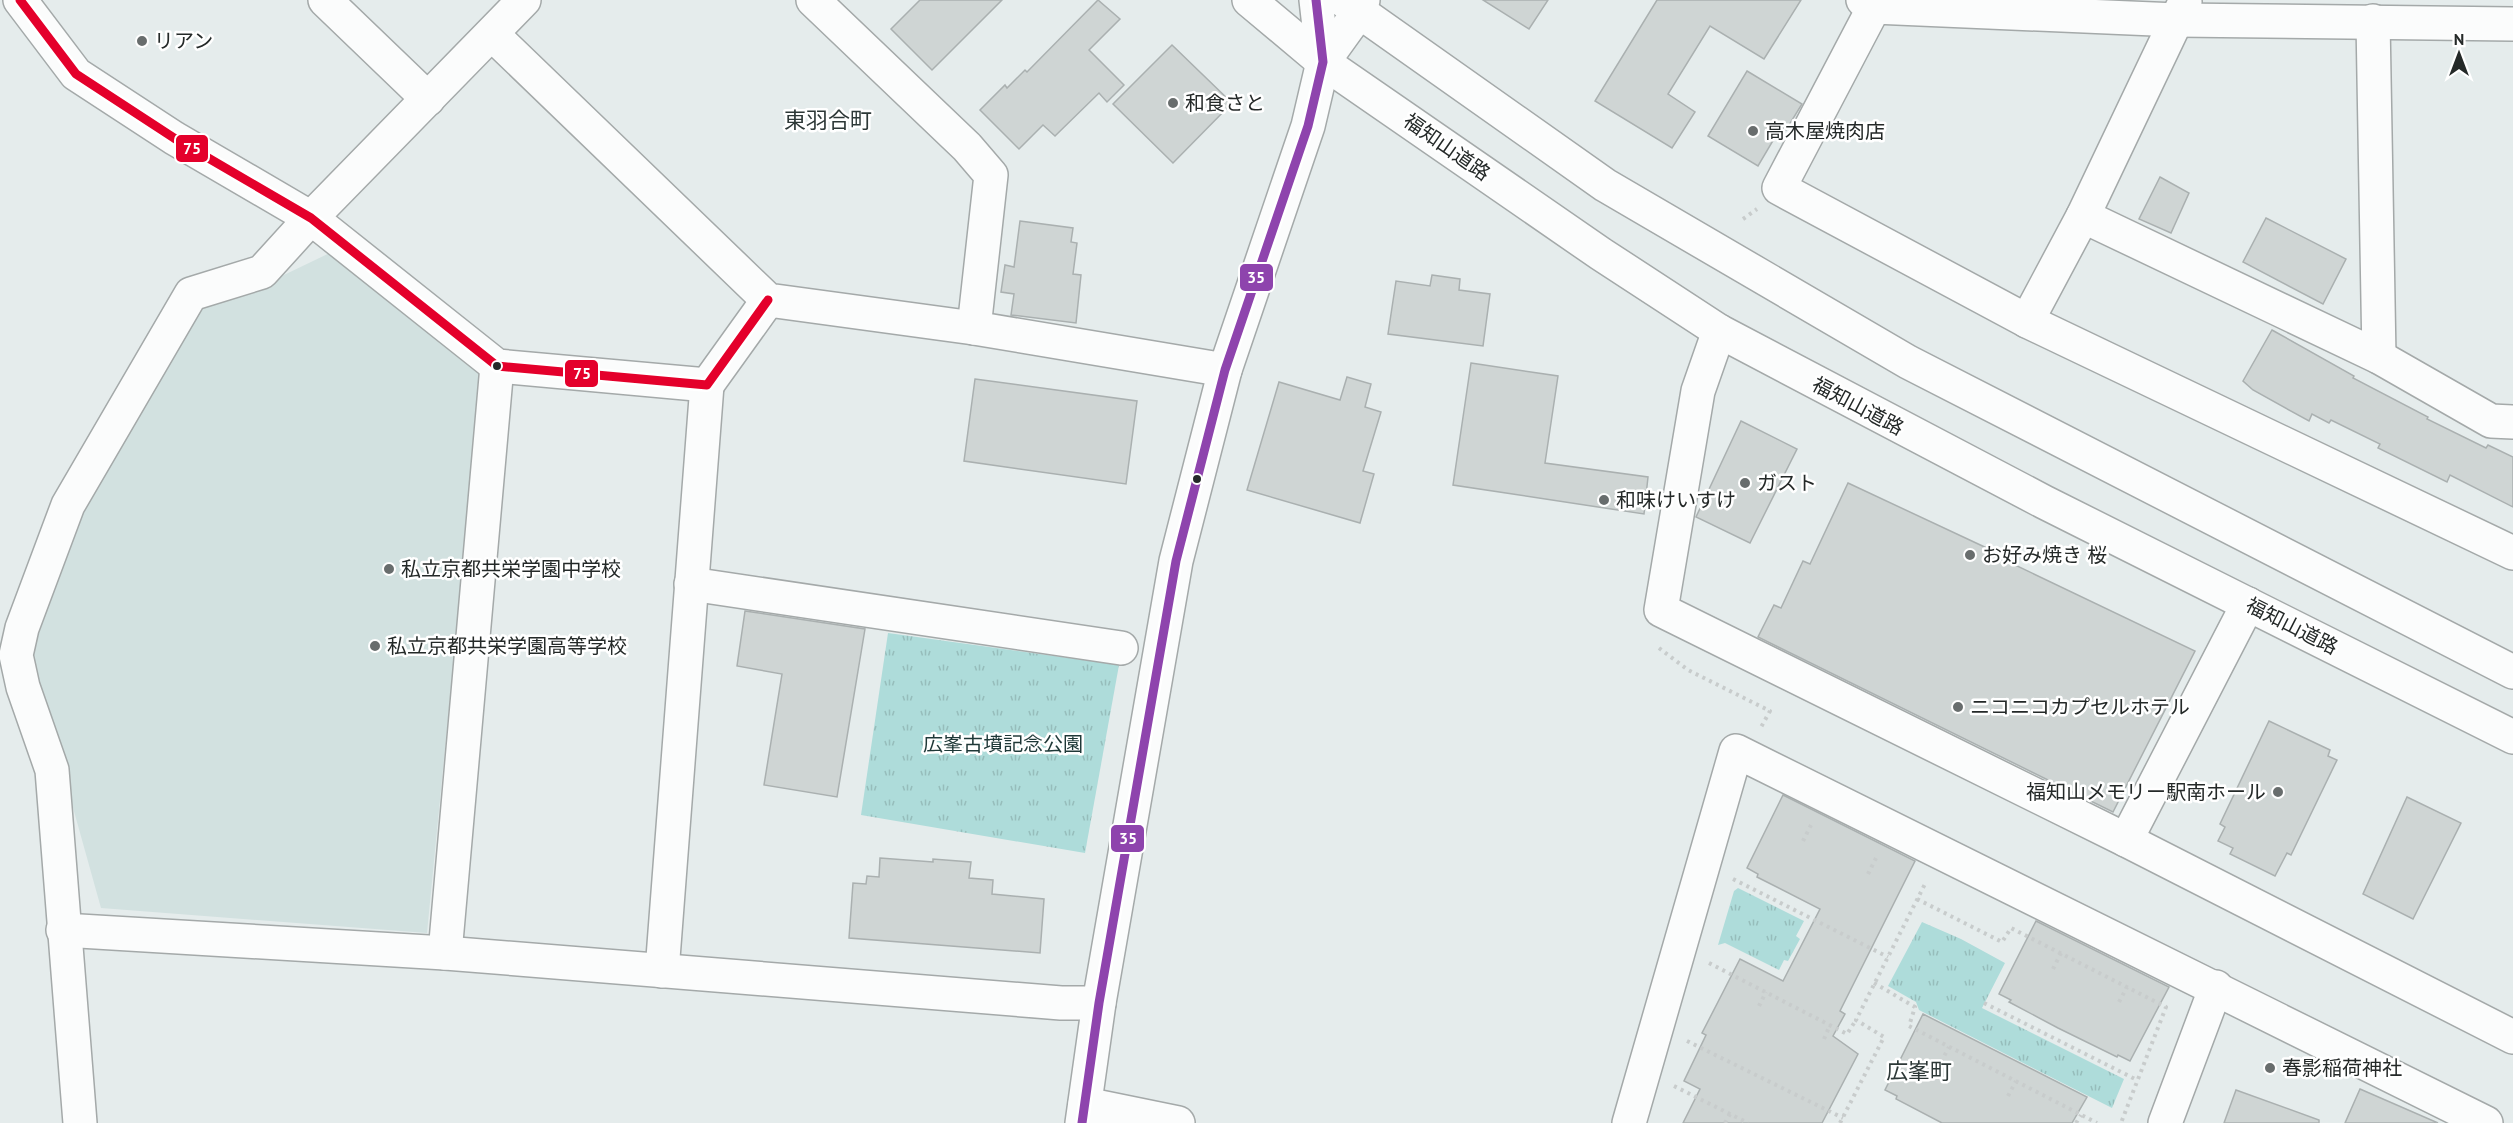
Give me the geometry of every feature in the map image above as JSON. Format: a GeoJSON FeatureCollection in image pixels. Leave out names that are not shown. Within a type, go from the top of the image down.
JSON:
{"type":"FeatureCollection","features":[{"type":"Feature","properties":{"kind":"main road"},"geometry":{"type":"LineString","coordinates":[[20,0],[76,74],[174,138],[311,218],[497,366],[707,386]]}},
{"type":"Feature","properties":{"kind":"main road"},"geometry":{"type":"LineString","coordinates":[[325,0],[428,99]]}},
{"type":"Feature","properties":{"kind":"main road"},"geometry":{"type":"LineString","coordinates":[[80,1123],[52,770],[23,687],[16,655],[22,628],[68,505],[191,294],[262,272],[311,218],[524,0]]}},
{"type":"Feature","properties":{"kind":"main road"},"geometry":{"type":"LineString","coordinates":[[813,0],[967,147],[991,175],[974,328]]}},
{"type":"Feature","properties":{"kind":"main road","name":"福知山道路"},"geometry":{"type":"LineString","coordinates":[[1249,0],[1323,62],[1601,254],[1719,332],[1882,419],[2513,737]]}},
{"type":"Feature","properties":{"kind":"main road"},"geometry":{"type":"LineString","coordinates":[[1316,0],[1323,62]]}},
{"type":"Feature","properties":{"kind":"main road"},"geometry":{"type":"LineString","coordinates":[[2513,24],[2373,21],[2181,10],[1871,2],[1779,188],[2027,321],[2513,553]]}},
{"type":"Feature","properties":{"kind":"main road"},"geometry":{"type":"LineString","coordinates":[[1178,1123],[1083,1113],[1099,1003],[1176,561],[1225,370],[1308,126],[1323,62],[1355,4],[1605,186],[1908,362],[2269,550],[2513,672]]}},
{"type":"Feature","properties":{"kind":"main road"},"geometry":{"type":"LineString","coordinates":[[2027,321],[2083,216],[2181,10]]}},
{"type":"Feature","properties":{"kind":"main road"},"geometry":{"type":"LineString","coordinates":[[2373,21],[2379,357]]}},
{"type":"Feature","properties":{"kind":"main road"},"geometry":{"type":"LineString","coordinates":[[492,34],[768,300],[974,328],[1225,370]]}},
{"type":"Feature","properties":{"kind":"main road"},"geometry":{"type":"LineString","coordinates":[[2083,216],[2379,357],[2491,421],[2513,422]]}},
{"type":"Feature","properties":{"kind":"main road"},"geometry":{"type":"LineString","coordinates":[[662,971],[707,386],[768,300]]}},
{"type":"Feature","properties":{"kind":"main road"},"geometry":{"type":"LineString","coordinates":[[1719,332],[1698,391],[1661,610],[2126,840],[2513,1037]]}},
{"type":"Feature","properties":{"kind":"main road"},"geometry":{"type":"LineString","coordinates":[[445,953],[497,366]]}},
{"type":"Feature","properties":{"kind":"main road"},"geometry":{"type":"LineString","coordinates":[[691,584],[1122,648]]}},
{"type":"Feature","properties":{"kind":"main road"},"geometry":{"type":"LineString","coordinates":[[2126,840],[2248,604]]}},
{"type":"Feature","properties":{"kind":"main road"},"geometry":{"type":"LineString","coordinates":[[1629,1123],[1736,751],[2216,987],[2486,1123]]}},
{"type":"Feature","properties":{"kind":"main road"},"geometry":{"type":"LineString","coordinates":[[63,930],[445,953],[1061,1004],[1099,1003]]}},
{"type":"Feature","properties":{"kind":"main road"},"geometry":{"type":"LineString","coordinates":[[2165,1123],[2216,987]]}},
{"type":"Feature","properties":{"kind":"path"},"geometry":{"type":"LineString","coordinates":[[1743,219],[1758,207]]}},
{"type":"Feature","properties":{"kind":"path"},"geometry":{"type":"LineString","coordinates":[[1657,646],[1688,670],[1770,711],[1759,732]]}},
{"type":"Feature","properties":{"kind":"path"},"geometry":{"type":"LineString","coordinates":[[1802,821],[1820,830]]}},
{"type":"Feature","properties":{"kind":"path"},"geometry":{"type":"LineString","coordinates":[[1803,841],[1811,825]]}},
{"type":"Feature","properties":{"kind":"path"},"geometry":{"type":"LineString","coordinates":[[1709,963],[1848,1034],[1941,852]]}},
{"type":"Feature","properties":{"kind":"path"},"geometry":{"type":"LineString","coordinates":[[1866,853],[1886,863]]}},
{"type":"Feature","properties":{"kind":"path"},"geometry":{"type":"LineString","coordinates":[[1868,874],[1876,858]]}},
{"type":"Feature","properties":{"kind":"path"},"geometry":{"type":"LineString","coordinates":[[1730,890],[1736,869]]}},
{"type":"Feature","properties":{"kind":"path"},"geometry":{"type":"LineString","coordinates":[[1916,878],[1925,883]]}},
{"type":"Feature","properties":{"kind":"path"},"geometry":{"type":"LineString","coordinates":[[1733,879],[1887,957]]}},
{"type":"Feature","properties":{"kind":"path"},"geometry":{"type":"LineString","coordinates":[[1917,899],[2002,942],[2011,928],[2166,1007],[2121,1123]]}},
{"type":"Feature","properties":{"kind":"path"},"geometry":{"type":"LineString","coordinates":[[1706,974],[1712,953]]}},
{"type":"Feature","properties":{"kind":"path"},"geometry":{"type":"LineString","coordinates":[[2053,969],[2061,953]]}},
{"type":"Feature","properties":{"kind":"path"},"geometry":{"type":"LineString","coordinates":[[1874,983],[1915,1007],[1909,1026],[2097,1123]]}},
{"type":"Feature","properties":{"kind":"path"},"geometry":{"type":"LineString","coordinates":[[2119,1002],[2127,987]]}},
{"type":"Feature","properties":{"kind":"path"},"geometry":{"type":"LineString","coordinates":[[1758,1006],[1766,992]]}},
{"type":"Feature","properties":{"kind":"path"},"geometry":{"type":"LineString","coordinates":[[1984,1003],[2138,1080]]}},
{"type":"Feature","properties":{"kind":"path"},"geometry":{"type":"LineString","coordinates":[[1840,1123],[1884,1037],[1856,1020]]}},
{"type":"Feature","properties":{"kind":"path"},"geometry":{"type":"LineString","coordinates":[[1824,1039],[1830,1025]]}},
{"type":"Feature","properties":{"kind":"path"},"geometry":{"type":"LineString","coordinates":[[1684,1052],[1690,1030]]}},
{"type":"Feature","properties":{"kind":"path"},"geometry":{"type":"LineString","coordinates":[[1687,1041],[1843,1118]]}},
{"type":"Feature","properties":{"kind":"path"},"geometry":{"type":"LineString","coordinates":[[1941,1062],[1949,1047]]}},
{"type":"Feature","properties":{"kind":"path"},"geometry":{"type":"LineString","coordinates":[[1671,1094],[1677,1075]]}},
{"type":"Feature","properties":{"kind":"path"},"geometry":{"type":"LineString","coordinates":[[2008,1096],[2016,1081]]}},
{"type":"Feature","properties":{"kind":"path"},"geometry":{"type":"LineString","coordinates":[[1674,1086],[1748,1123]]}},
{"type":"Feature","properties":{"kind":"path"},"geometry":{"type":"LineString","coordinates":[[1725,1123],[1730,1114]]}},
{"type":"Feature","properties":{"kind":"path"},"geometry":{"type":"LineString","coordinates":[[2076,1123],[2081,1115]]}},
{"type":"Feature","properties":{"kind":"shaded area"},"geometry":{"type":"Polygon","coordinates":[[[338,249],[482,368],[427,933],[101,908],[29,650],[84,505],[196,311],[261,286],[338,249]]]}},
{"type":"Feature","properties":{"kind":"green space","name":"広峯古墳記念公園"},"geometry":{"type":"Polygon","coordinates":[[[888,633],[1119,665],[1085,853],[861,815],[888,633]]]}},
{"type":"Feature","properties":{"kind":"green space"},"geometry":{"type":"Polygon","coordinates":[[[1738,888],[1804,921],[1796,936],[1800,939],[1788,961],[1784,960],[1779,970],[1725,943],[1718,945],[1734,891],[1738,888]]]}},
{"type":"Feature","properties":{"kind":"green space"},"geometry":{"type":"Polygon","coordinates":[[[1922,922],[1961,939],[2005,963],[1982,1008],[2124,1079],[2112,1108],[1919,1010],[1916,1002],[1888,986],[1922,922]]]}},
{"type":"Feature","properties":{"kind":"building"},"geometry":{"type":"Polygon","coordinates":[[[920,0],[1002,0],[932,70],[891,29],[920,0]]]}},
{"type":"Feature","properties":{"kind":"building"},"geometry":{"type":"Polygon","coordinates":[[[1098,0],[1120,19],[1089,50],[1124,85],[1107,102],[1099,93],[1055,136],[1043,125],[1019,149],[980,110],[1005,85],[1007,88],[1025,70],[1027,72],[1098,0]]]}},
{"type":"Feature","properties":{"kind":"building"},"geometry":{"type":"Polygon","coordinates":[[[1483,0],[1548,0],[1529,29],[1483,0]]]}},
{"type":"Feature","properties":{"kind":"building"},"geometry":{"type":"Polygon","coordinates":[[[1657,0],[1801,0],[1764,59],[1710,26],[1668,94],[1695,112],[1672,148],[1595,101],[1657,0]]]}},
{"type":"Feature","properties":{"kind":"building","name":"和食さと"},"geometry":{"type":"Polygon","coordinates":[[[1172,45],[1232,103],[1173,163],[1113,104],[1172,45]]]}},
{"type":"Feature","properties":{"kind":"building"},"geometry":{"type":"Polygon","coordinates":[[[1747,71],[1802,104],[1786,130],[1781,127],[1758,166],[1708,136],[1747,71]]]}},
{"type":"Feature","properties":{"kind":"building"},"geometry":{"type":"Polygon","coordinates":[[[2160,177],[2189,193],[2171,233],[2139,219],[2160,177]]]}},
{"type":"Feature","properties":{"kind":"building"},"geometry":{"type":"Polygon","coordinates":[[[2266,218],[2346,259],[2323,304],[2243,262],[2266,218]]]}},
{"type":"Feature","properties":{"kind":"building"},"geometry":{"type":"Polygon","coordinates":[[[1020,221],[1073,228],[1071,242],[1077,243],[1073,274],[1081,275],[1076,323],[1011,315],[1014,294],[1001,292],[1005,265],[1014,267],[1020,221]]]}},
{"type":"Feature","properties":{"kind":"building"},"geometry":{"type":"Polygon","coordinates":[[[1432,275],[1460,279],[1459,290],[1490,294],[1483,346],[1388,334],[1396,281],[1430,286],[1432,275]]]}},
{"type":"Feature","properties":{"kind":"building"},"geometry":{"type":"Polygon","coordinates":[[[2272,330],[2354,376],[2353,378],[2428,417],[2427,419],[2486,448],[2488,445],[2513,457],[2513,507],[2450,475],[2447,482],[2378,448],[2380,444],[2331,420],[2329,423],[2312,414],[2309,421],[2253,390],[2243,381],[2272,330]]]}},
{"type":"Feature","properties":{"kind":"building"},"geometry":{"type":"Polygon","coordinates":[[[1471,363],[1558,376],[1545,463],[1648,477],[1644,514],[1453,485],[1471,363]]]}},
{"type":"Feature","properties":{"kind":"building"},"geometry":{"type":"Polygon","coordinates":[[[1347,377],[1371,384],[1365,407],[1381,412],[1363,471],[1374,474],[1360,523],[1247,490],[1279,382],[1340,400],[1347,377]]]}},
{"type":"Feature","properties":{"kind":"building"},"geometry":{"type":"Polygon","coordinates":[[[975,379],[1137,401],[1126,484],[964,461],[975,379]]]}},
{"type":"Feature","properties":{"kind":"building","name":"ガスト"},"geometry":{"type":"Polygon","coordinates":[[[1741,421],[1797,449],[1750,543],[1696,517],[1741,421]]]}},
{"type":"Feature","properties":{"kind":"building"},"geometry":{"type":"Polygon","coordinates":[[[1848,483],[1991,550],[1990,553],[2195,651],[2113,812],[1758,637],[1774,605],[1781,608],[1803,561],[1810,564],[1848,483]]]}},
{"type":"Feature","properties":{"kind":"building"},"geometry":{"type":"Polygon","coordinates":[[[745,611],[865,629],[837,797],[764,785],[782,674],[737,666],[745,611]]]}},
{"type":"Feature","properties":{"kind":"building","name":"福知山メモリー駅南ホール"},"geometry":{"type":"Polygon","coordinates":[[[2269,721],[2330,750],[2328,756],[2337,760],[2291,855],[2287,853],[2275,876],[2230,854],[2233,848],[2218,841],[2225,827],[2220,824],[2269,721]]]}},
{"type":"Feature","properties":{"kind":"building"},"geometry":{"type":"Polygon","coordinates":[[[1783,795],[1915,861],[1840,1011],[1845,1014],[1833,1036],[1858,1054],[1822,1123],[1683,1123],[1700,1089],[1684,1081],[1706,1035],[1702,1033],[1740,959],[1783,981],[1820,909],[1757,877],[1758,874],[1747,868],[1783,795]]]}},
{"type":"Feature","properties":{"kind":"building"},"geometry":{"type":"Polygon","coordinates":[[[2407,797],[2461,823],[2413,919],[2363,894],[2407,797]]]}},
{"type":"Feature","properties":{"kind":"building"},"geometry":{"type":"Polygon","coordinates":[[[880,858],[971,862],[969,878],[993,880],[992,894],[1044,899],[1040,953],[849,938],[853,883],[866,884],[867,876],[879,877],[880,858]]]}},
{"type":"Feature","properties":{"kind":"building"},"geometry":{"type":"Polygon","coordinates":[[[2036,921],[2169,987],[2130,1061],[2058,1028],[2009,1002],[2011,1000],[1999,994],[2036,921]]]}},
{"type":"Feature","properties":{"kind":"building"},"geometry":{"type":"Polygon","coordinates":[[[1923,1014],[2087,1097],[2072,1123],[1942,1123],[1896,1099],[1897,1096],[1885,1090],[1923,1014]]]}},
{"type":"Feature","properties":{"kind":"building"},"geometry":{"type":"Polygon","coordinates":[[[2360,1089],[2438,1123],[2345,1123],[2360,1089]]]}},
{"type":"Feature","properties":{"kind":"building"},"geometry":{"type":"Polygon","coordinates":[[[2236,1090],[2319,1120],[2319,1123],[2224,1123],[2236,1090]]]}},
{"type":"Feature","properties":{"kind":"transit line","name":"75"},"geometry":{"type":"LineString","coordinates":[[20,0],[76,74],[174,138],[311,218],[497,366],[707,385],[768,300]]}},
{"type":"Feature","properties":{"kind":"transit line","name":"35"},"geometry":{"type":"LineString","coordinates":[[1082,1123],[1099,1003],[1176,561],[1225,370],[1308,126],[1323,62],[1316,0]]}},
{"type":"Feature","properties":{"kind":"place","name":"リアン"},"geometry":{"type":"Point","coordinates":[142,41]}},
{"type":"Feature","properties":{"kind":"place","name":"和食さと"},"geometry":{"type":"Point","coordinates":[1173,103]}},
{"type":"Feature","properties":{"kind":"place","name":"高木屋焼肉店"},"geometry":{"type":"Point","coordinates":[1753,131]}},
{"type":"Feature","properties":{"kind":"place","name":"ガスト"},"geometry":{"type":"Point","coordinates":[1745,483]}},
{"type":"Feature","properties":{"kind":"place","name":"和味けいすけ"},"geometry":{"type":"Point","coordinates":[1604,500]}},
{"type":"Feature","properties":{"kind":"place","name":"お好み焼き 桜"},"geometry":{"type":"Point","coordinates":[1970,555]}},
{"type":"Feature","properties":{"kind":"place","name":"私立京都共栄学園中学校"},"geometry":{"type":"Point","coordinates":[389,569]}},
{"type":"Feature","properties":{"kind":"place","name":"私立京都共栄学園高等学校"},"geometry":{"type":"Point","coordinates":[375,646]}},
{"type":"Feature","properties":{"kind":"place","name":"ニコニコカプセルホテル"},"geometry":{"type":"Point","coordinates":[1958,707]}},
{"type":"Feature","properties":{"kind":"place","name":"福知山メモリー駅南ホール"},"geometry":{"type":"Point","coordinates":[2278,792]}},
{"type":"Feature","properties":{"kind":"place","name":"春影稲荷神社"},"geometry":{"type":"Point","coordinates":[2270,1068]}},
{"type":"Feature","properties":{"kind":"district","name":"東羽合町"},"geometry":{"type":"Point","coordinates":[828,120]}},
{"type":"Feature","properties":{"kind":"district","name":"広峯町"},"geometry":{"type":"Point","coordinates":[1919,1071]}}]}
